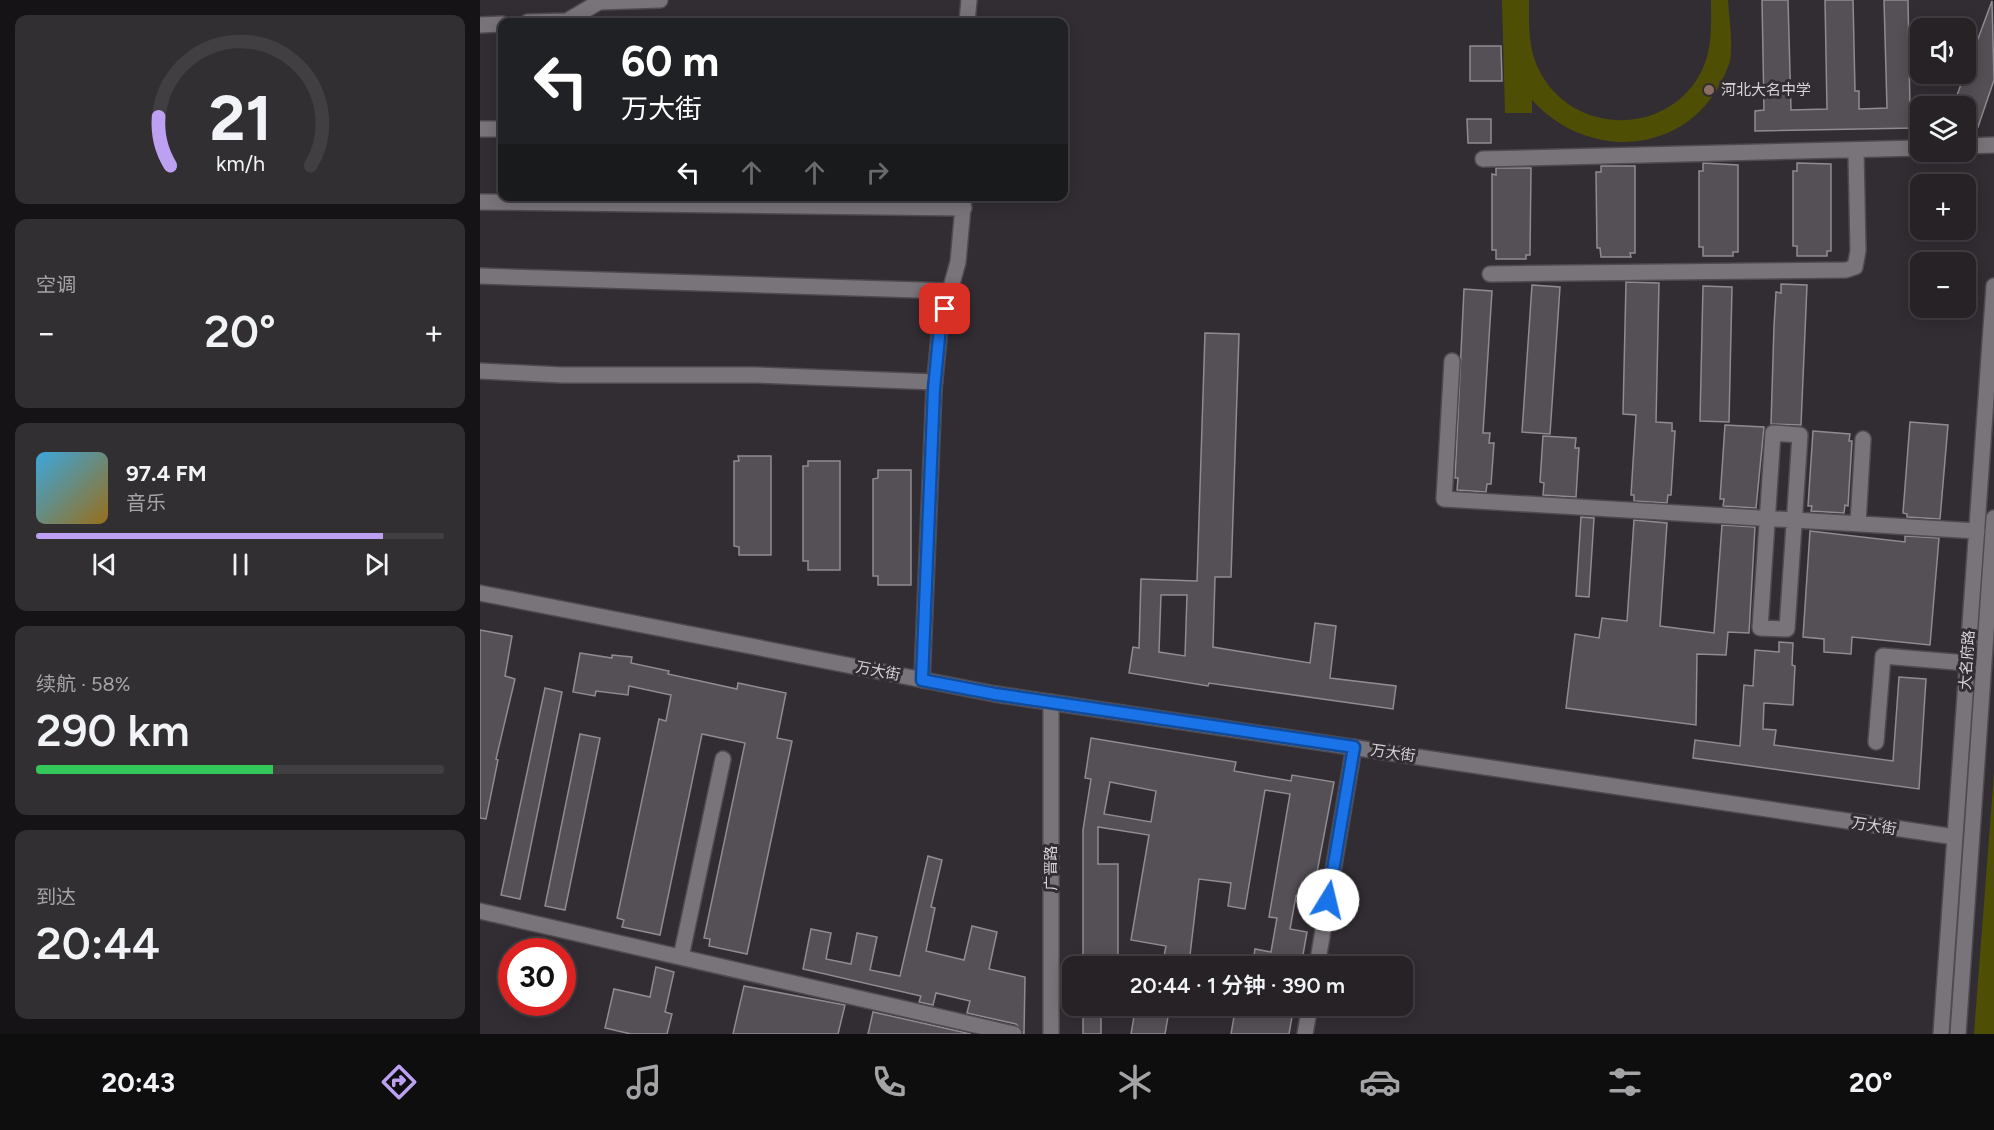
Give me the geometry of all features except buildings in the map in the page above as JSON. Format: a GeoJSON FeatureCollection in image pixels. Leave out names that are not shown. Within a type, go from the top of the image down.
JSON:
{"type":"FeatureCollection","features":[{"type":"Feature","properties":{"kind":"street"},"geometry":{"type":"LineString","coordinates":[[570,18],[583,5],[599,2],[660,0]]}},
{"type":"Feature","properties":{"kind":"street"},"geometry":{"type":"LineString","coordinates":[[967,18],[969,0]]}},
{"type":"Feature","properties":{"kind":"street"},"geometry":{"type":"LineString","coordinates":[[480,25],[498,24]]}},
{"type":"Feature","properties":{"kind":"street"},"geometry":{"type":"LineString","coordinates":[[480,129],[498,129]]}},
{"type":"Feature","properties":{"kind":"street"},"geometry":{"type":"LineString","coordinates":[[1976,146],[1994,145]]}},
{"type":"Feature","properties":{"kind":"street"},"geometry":{"type":"LineString","coordinates":[[1483,159],[1910,148]]}},
{"type":"Feature","properties":{"kind":"street"},"geometry":{"type":"LineString","coordinates":[[1490,274],[1846,270],[1855,267],[1858,251],[1856,151]]}},
{"type":"Feature","properties":{"kind":"street"},"geometry":{"type":"LineString","coordinates":[[480,202],[964,202],[958,262],[940,327],[935,382],[922,680]]}},
{"type":"Feature","properties":{"kind":"street"},"geometry":{"type":"LineString","coordinates":[[480,276],[950,291]]}},
{"type":"Feature","properties":{"kind":"street","name":"大名府路"},"geometry":{"type":"LineString","coordinates":[[1941,1034],[1994,286]]}},
{"type":"Feature","properties":{"kind":"street"},"geometry":{"type":"LineString","coordinates":[[1452,361],[1444,499],[1977,531]]}},
{"type":"Feature","properties":{"kind":"street"},"geometry":{"type":"LineString","coordinates":[[480,371],[562,375],[756,375],[935,382]]}},
{"type":"Feature","properties":{"kind":"street"},"geometry":{"type":"LineString","coordinates":[[1773,433],[1800,435],[1787,629],[1760,627],[1767,517],[1773,433]]}},
{"type":"Feature","properties":{"kind":"street"},"geometry":{"type":"LineString","coordinates":[[1858,523],[1863,439]]}},
{"type":"Feature","properties":{"kind":"street","name":"大名府路"},"geometry":{"type":"LineString","coordinates":[[1958,1034],[1994,518]]}},
{"type":"Feature","properties":{"kind":"street","name":"万大街"},"geometry":{"type":"LineString","coordinates":[[480,593],[922,680],[1051,702],[1955,837]]}},
{"type":"Feature","properties":{"kind":"street"},"geometry":{"type":"LineString","coordinates":[[1876,742],[1883,656],[1967,663]]}},
{"type":"Feature","properties":{"kind":"street","name":"广晋路"},"geometry":{"type":"LineString","coordinates":[[1051,702],[1051,1034]]}},
{"type":"Feature","properties":{"kind":"street"},"geometry":{"type":"LineString","coordinates":[[1319,956],[1354,747]]}},
{"type":"Feature","properties":{"kind":"street"},"geometry":{"type":"LineString","coordinates":[[681,957],[723,759]]}},
{"type":"Feature","properties":{"kind":"street"},"geometry":{"type":"LineString","coordinates":[[480,911],[1014,1034]]}},
{"type":"Feature","properties":{"kind":"street"},"geometry":{"type":"LineString","coordinates":[[1305,1034],[1308,1016]]}},
{"type":"Feature","properties":{"kind":"shaded area"},"geometry":{"type":"Polygon","coordinates":[[[1502,0],[1529,0],[1531,43],[1538,68],[1552,90],[1571,106],[1592,116],[1616,120],[1640,118],[1662,110],[1683,96],[1699,76],[1707,58],[1711,0],[1728,0],[1731,42],[1729,64],[1714,94],[1694,117],[1669,132],[1641,140],[1613,141],[1584,135],[1556,121],[1532,100],[1532,113],[1505,113],[1502,0]]]}},
{"type":"Feature","properties":{"kind":"shaded area"},"geometry":{"type":"Polygon","coordinates":[[[1994,773],[1994,1034],[1974,1034],[1994,773]]]}},
{"type":"Feature","properties":{"kind":"place","name":"河北大名中学"},"geometry":{"type":"Point","coordinates":[1709,90]}},
{"type":"Feature","properties":{"kind":"route"},"geometry":{"type":"LineString","coordinates":[[945,309],[940,327],[934,389],[922,680],[995,694],[1354,747],[1328,900]]}}]}
